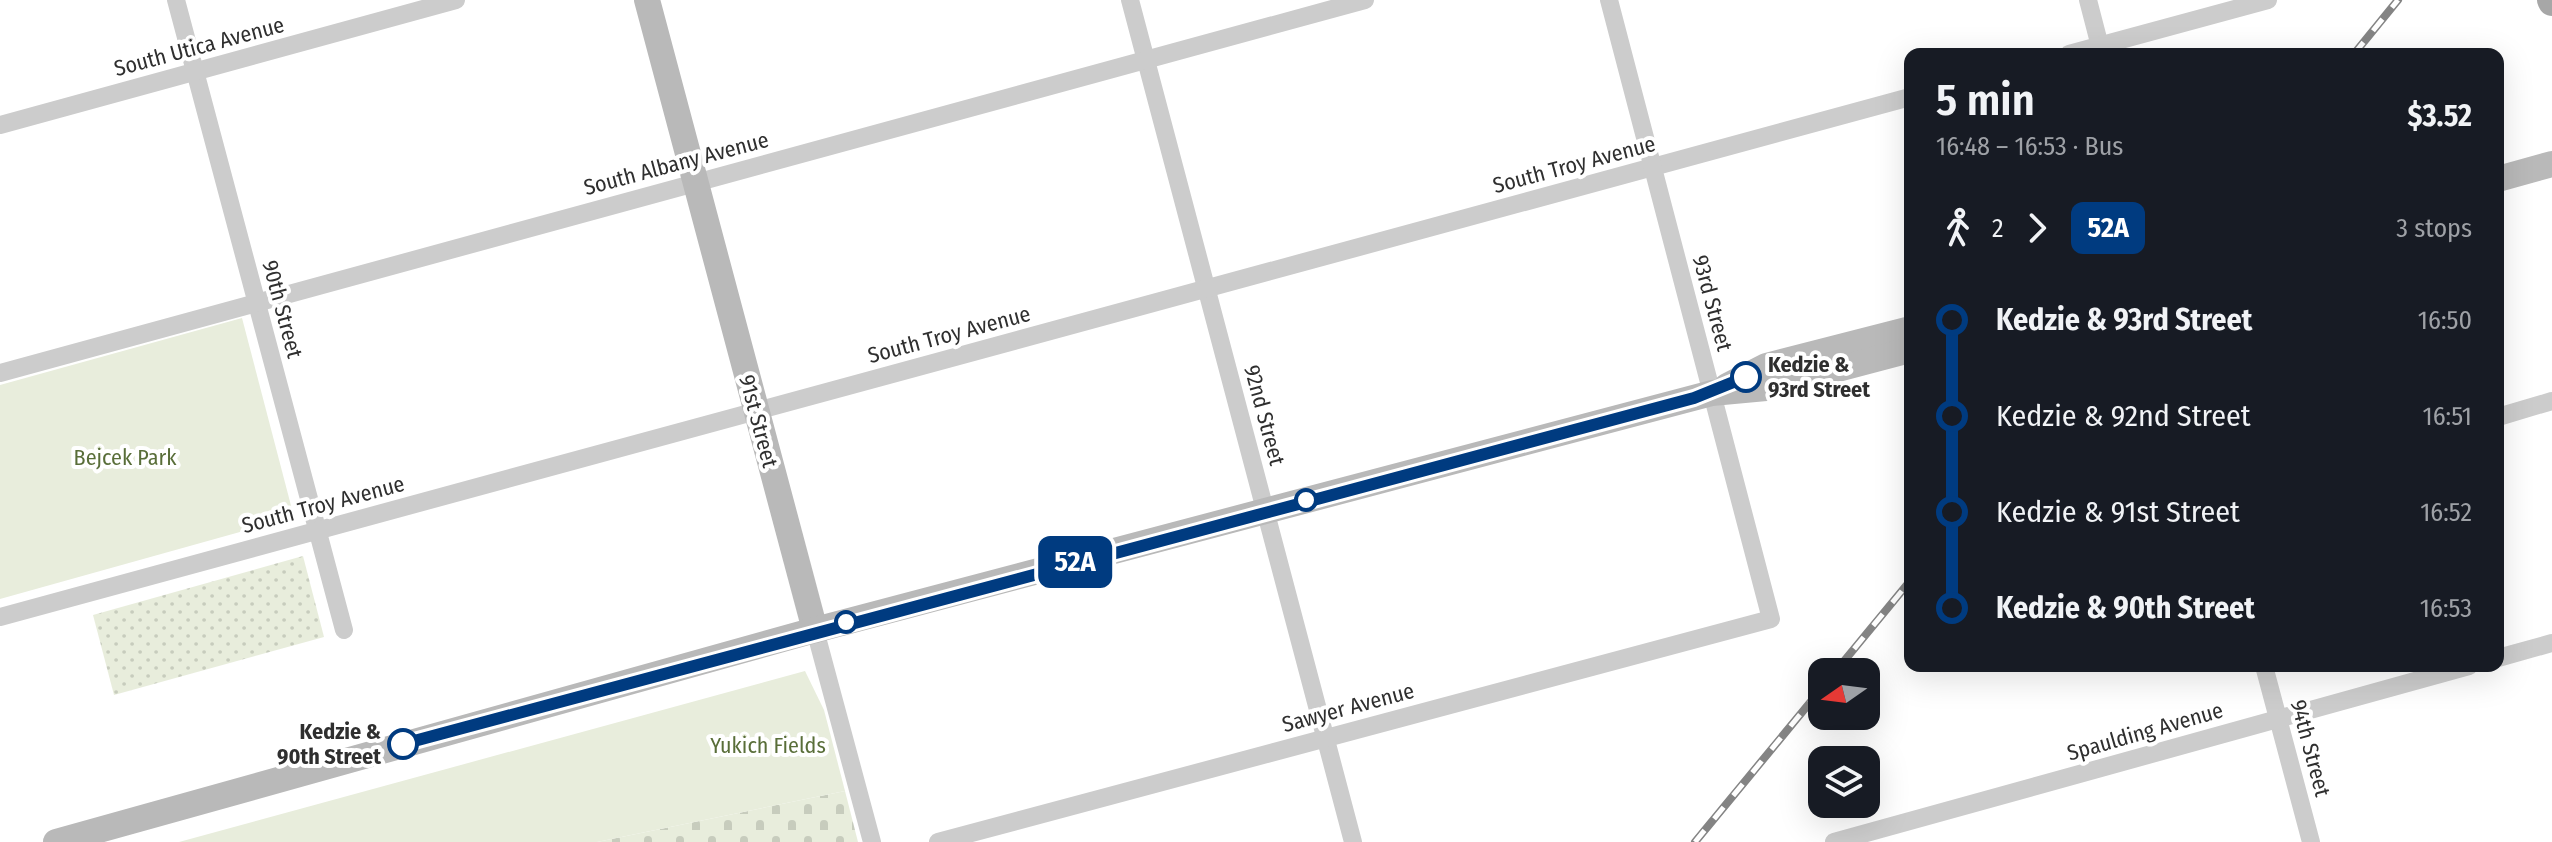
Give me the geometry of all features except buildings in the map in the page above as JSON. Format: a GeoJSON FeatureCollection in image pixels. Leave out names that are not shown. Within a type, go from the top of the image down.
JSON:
{"type":"FeatureCollection","features":[{"type":"Feature","properties":{"kind":"main road","name":"91st Street"},"geometry":{"type":"LineString","coordinates":[[647,0],[815,630]]}},
{"type":"Feature","properties":{"kind":"main road"},"geometry":{"type":"LineString","coordinates":[[2504,177],[2552,164]]}},
{"type":"Feature","properties":{"kind":"main road"},"geometry":{"type":"LineString","coordinates":[[1712,393],[1766,366],[1904,331]]}},
{"type":"Feature","properties":{"kind":"main road"},"geometry":{"type":"LineString","coordinates":[[56,842],[815,630],[1712,393],[1766,388],[1904,352]]}},
{"type":"Feature","properties":{"kind":"street","name":"90th Street"},"geometry":{"type":"LineString","coordinates":[[176,0],[344,630]]}},
{"type":"Feature","properties":{"kind":"street","name":"South Utica Avenue"},"geometry":{"type":"LineString","coordinates":[[0,125],[456,0]]}},
{"type":"Feature","properties":{"kind":"street","name":"92nd Street"},"geometry":{"type":"LineString","coordinates":[[1130,0],[1353,842]]}},
{"type":"Feature","properties":{"kind":"street","name":"South Albany Avenue"},"geometry":{"type":"LineString","coordinates":[[0,373],[1365,0]]}},
{"type":"Feature","properties":{"kind":"street","name":"93rd Street"},"geometry":{"type":"LineString","coordinates":[[1609,0],[1771,619]]}},
{"type":"Feature","properties":{"kind":"street"},"geometry":{"type":"LineString","coordinates":[[2088,0],[2100,48]]}},
{"type":"Feature","properties":{"kind":"street"},"geometry":{"type":"LineString","coordinates":[[2108,48],[2268,0]]}},
{"type":"Feature","properties":{"kind":"street","name":"South Troy Avenue"},"geometry":{"type":"LineString","coordinates":[[0,617],[1904,99]]}},
{"type":"Feature","properties":{"kind":"street"},"geometry":{"type":"LineString","coordinates":[[2504,415],[2552,401]]}},
{"type":"Feature","properties":{"kind":"street","name":"Sawyer Avenue"},"geometry":{"type":"LineString","coordinates":[[938,842],[1771,619]]}},
{"type":"Feature","properties":{"kind":"street","name":"91st Street"},"geometry":{"type":"LineString","coordinates":[[815,630],[872,842]]}},
{"type":"Feature","properties":{"kind":"street"},"geometry":{"type":"LineString","coordinates":[[2504,656],[2552,643]]}},
{"type":"Feature","properties":{"kind":"street","name":"94th Street"},"geometry":{"type":"LineString","coordinates":[[2266,672],[2311,842]]}},
{"type":"Feature","properties":{"kind":"street","name":"Spaulding Avenue"},"geometry":{"type":"LineString","coordinates":[[1834,842],[2447,672]]}},
{"type":"Feature","properties":{"kind":"green space","name":"Bejcek Park"},"geometry":{"type":"Polygon","coordinates":[[[242,318],[294,517],[0,599],[0,385],[242,318]]]}},
{"type":"Feature","properties":{"kind":"green space"},"geometry":{"type":"Polygon","coordinates":[[[303,556],[324,637],[114,695],[93,615],[303,556]]]}},
{"type":"Feature","properties":{"kind":"green space","name":"Yukich Fields"},"geometry":{"type":"Polygon","coordinates":[[[805,671],[824,710],[845,791],[597,842],[179,842],[805,671]]]}},
{"type":"Feature","properties":{"kind":"green space"},"geometry":{"type":"Polygon","coordinates":[[[845,791],[858,842],[597,842],[845,791]]]}},
{"type":"Feature","properties":{"kind":"railway"},"geometry":{"type":"LineString","coordinates":[[2359,48],[2398,0]]}},
{"type":"Feature","properties":{"kind":"railway"},"geometry":{"type":"LineString","coordinates":[[1847,658],[1904,588]]}},
{"type":"Feature","properties":{"kind":"railway"},"geometry":{"type":"LineString","coordinates":[[1695,842],[1808,705]]}},
{"type":"Feature","properties":{"kind":"bus line","name":"52A"},"geometry":{"type":"LineString","coordinates":[[403,744],[815,630],[1694,398],[1746,377]]}},
{"type":"Feature","properties":{"kind":"place","name":"Kedzie & 93rd Street"},"geometry":{"type":"Point","coordinates":[1746,377]}},
{"type":"Feature","properties":{"kind":"place","name":"Kedzie & 90th Street"},"geometry":{"type":"Point","coordinates":[403,744]}}]}
